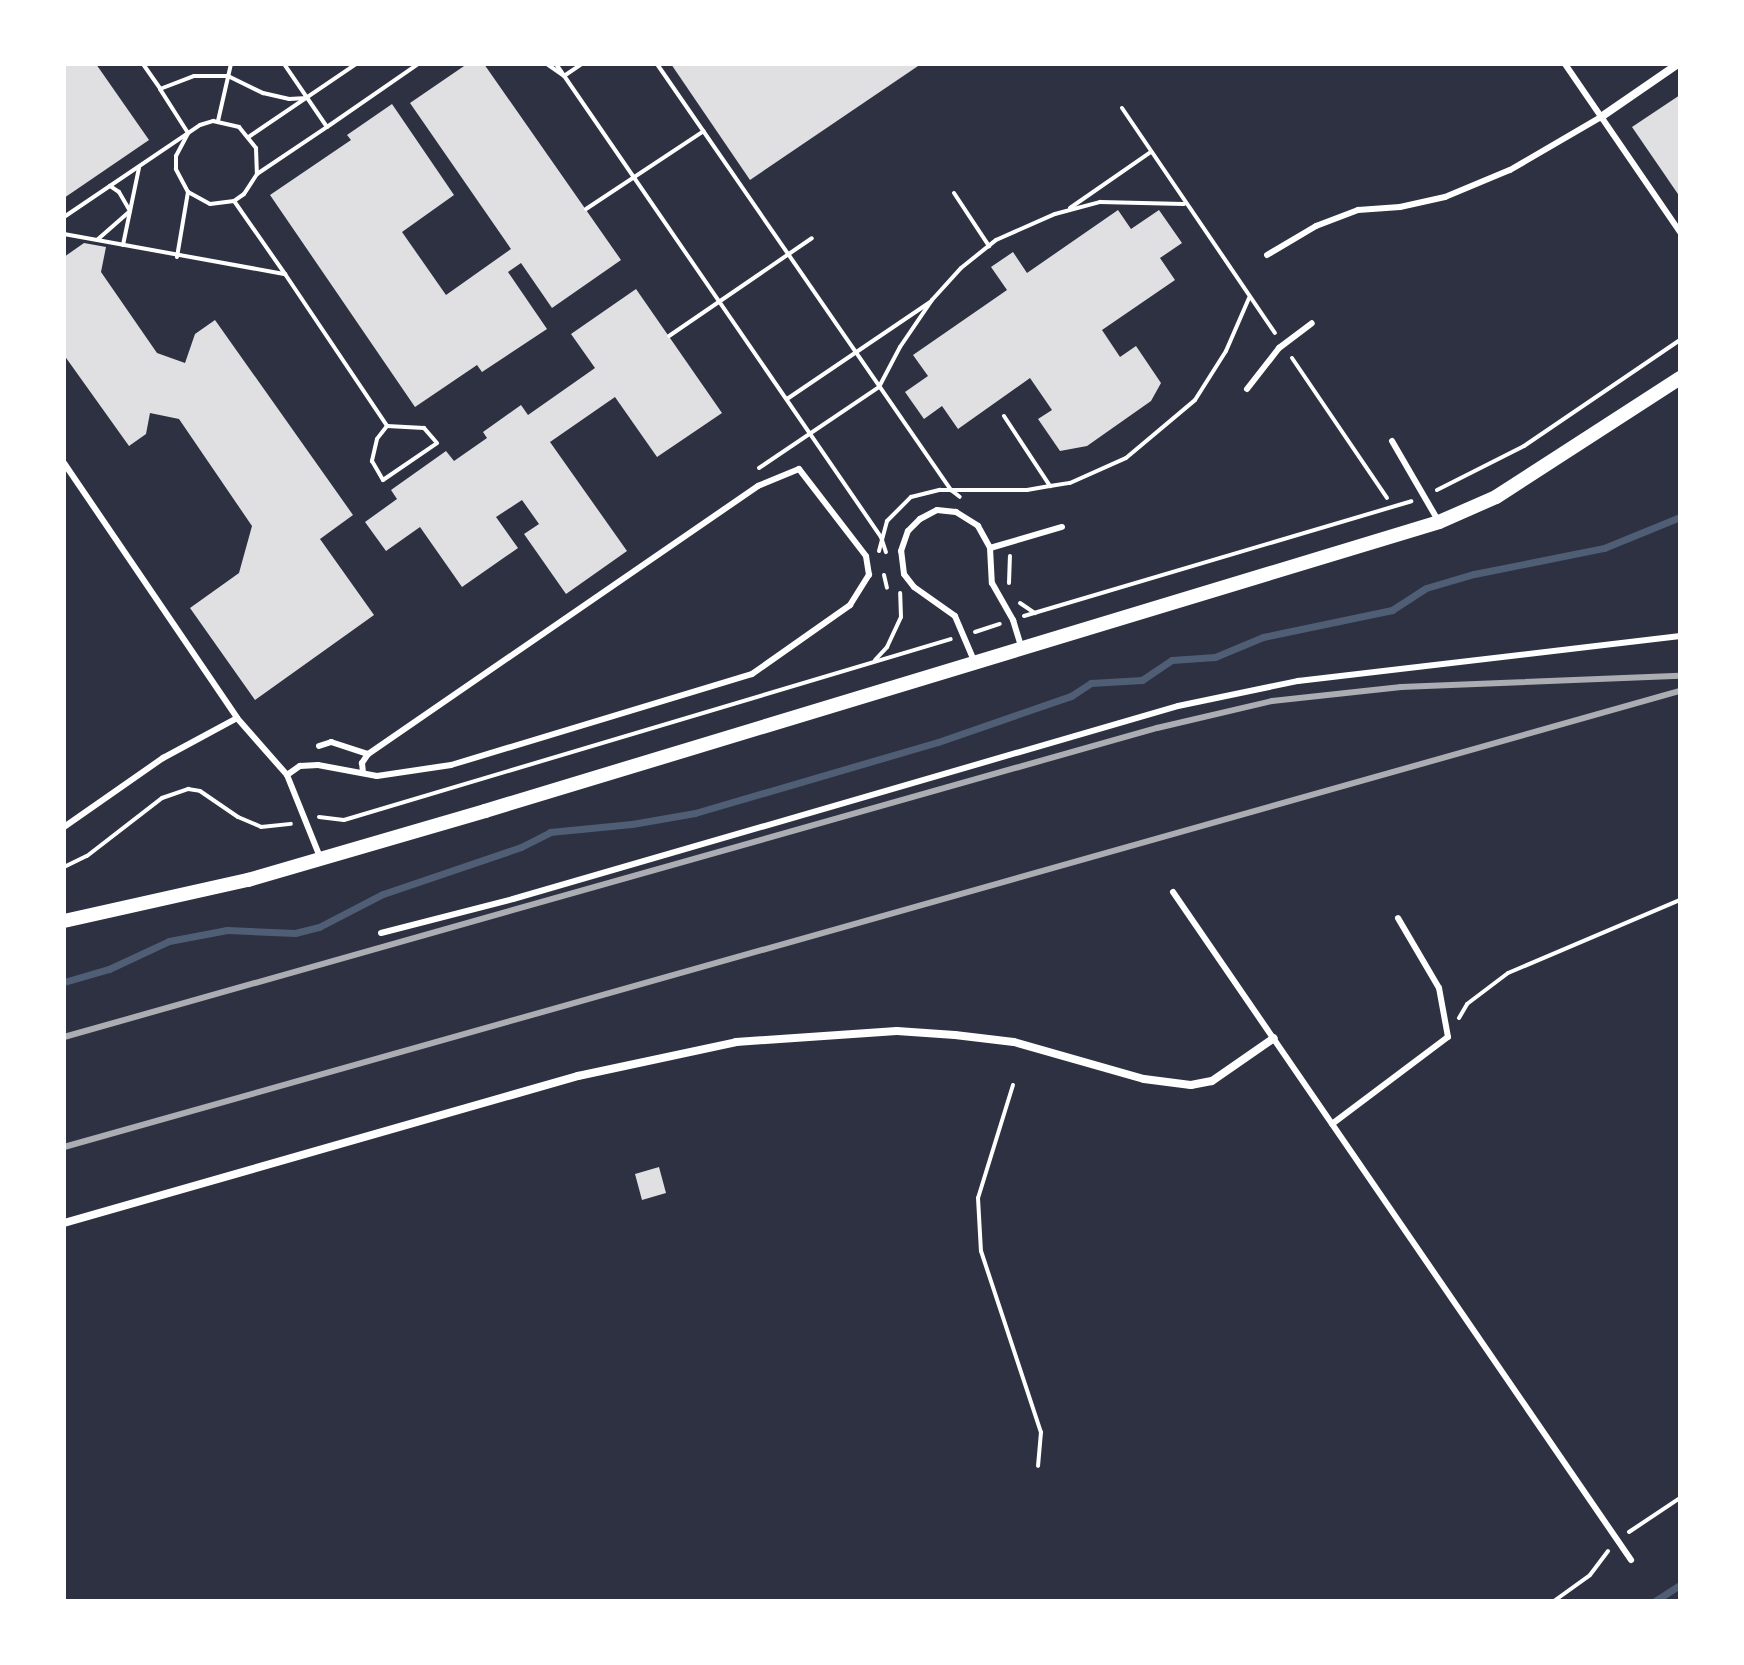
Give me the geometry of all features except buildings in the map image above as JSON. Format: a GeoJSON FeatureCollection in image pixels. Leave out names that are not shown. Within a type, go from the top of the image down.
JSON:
{"type":"FeatureCollection","features":[{"type":"Feature","properties":{"kind":"street"},"geometry":{"type":"LineString","coordinates":[[1601,117],[1674,65]]}},
{"type":"Feature","properties":{"kind":"street"},"geometry":{"type":"LineString","coordinates":[[64,921],[248,880],[1439,522],[1496,497],[1680,378]]}},
{"type":"Feature","properties":{"kind":"street"},"geometry":{"type":"LineString","coordinates":[[64,1223],[578,1076],[736,1042],[897,1031],[955,1035],[1014,1042],[1144,1079],[1191,1085],[1212,1081],[1274,1038]]}},
{"type":"Feature","properties":{"kind":"lane"},"geometry":{"type":"LineString","coordinates":[[1565,64],[1680,232]]}},
{"type":"Feature","properties":{"kind":"lane"},"geometry":{"type":"LineString","coordinates":[[1267,255],[1316,226],[1358,210],[1400,207],[1445,197],[1496,176],[1601,117]]}},
{"type":"Feature","properties":{"kind":"lane"},"geometry":{"type":"LineString","coordinates":[[1247,389],[1279,348],[1312,323]]}},
{"type":"Feature","properties":{"kind":"lane"},"geometry":{"type":"LineString","coordinates":[[1392,441],[1439,522]]}},
{"type":"Feature","properties":{"kind":"lane"},"geometry":{"type":"LineString","coordinates":[[64,463],[237,718],[287,775],[308,820],[320,857]]}},
{"type":"Feature","properties":{"kind":"lane"},"geometry":{"type":"LineString","coordinates":[[287,775],[300,766],[377,776],[451,765],[752,674],[850,605],[869,575],[866,556],[799,469],[758,486],[368,754],[362,763],[363,772]]}},
{"type":"Feature","properties":{"kind":"lane"},"geometry":{"type":"LineString","coordinates":[[975,663],[955,616],[914,587],[904,574],[901,551],[908,531],[920,519],[937,510],[956,512],[978,526],[990,548],[992,583],[1013,620],[1022,649]]}},
{"type":"Feature","properties":{"kind":"lane"},"geometry":{"type":"LineString","coordinates":[[990,548],[1062,527]]}},
{"type":"Feature","properties":{"kind":"lane"},"geometry":{"type":"LineString","coordinates":[[381,933],[528,895],[1178,706],[1298,681],[1680,636]]}},
{"type":"Feature","properties":{"kind":"lane"},"geometry":{"type":"LineString","coordinates":[[64,827],[163,758],[237,718]]}},
{"type":"Feature","properties":{"kind":"lane"},"geometry":{"type":"LineString","coordinates":[[319,746],[331,742],[368,754]]}},
{"type":"Feature","properties":{"kind":"lane"},"geometry":{"type":"LineString","coordinates":[[1173,892],[1631,1560]]}},
{"type":"Feature","properties":{"kind":"lane"},"geometry":{"type":"LineString","coordinates":[[1332,1124],[1448,1037],[1439,988],[1398,918]]}},
{"type":"Feature","properties":{"kind":"path"},"geometry":{"type":"LineString","coordinates":[[143,64],[188,133]]}},
{"type":"Feature","properties":{"kind":"path"},"geometry":{"type":"LineString","coordinates":[[218,121],[231,64]]}},
{"type":"Feature","properties":{"kind":"path"},"geometry":{"type":"LineString","coordinates":[[284,64],[327,127]]}},
{"type":"Feature","properties":{"kind":"path"},"geometry":{"type":"LineString","coordinates":[[250,136],[356,64]]}},
{"type":"Feature","properties":{"kind":"path"},"geometry":{"type":"LineString","coordinates":[[188,133],[176,156],[176,169],[188,192],[210,204],[234,201],[244,194],[257,174],[418,64]]}},
{"type":"Feature","properties":{"kind":"path"},"geometry":{"type":"LineString","coordinates":[[547,64],[564,76]]}},
{"type":"Feature","properties":{"kind":"path"},"geometry":{"type":"LineString","coordinates":[[556,64],[881,537],[888,555],[890,540]]}},
{"type":"Feature","properties":{"kind":"path"},"geometry":{"type":"LineString","coordinates":[[564,76],[582,64]]}},
{"type":"Feature","properties":{"kind":"path"},"geometry":{"type":"LineString","coordinates":[[657,64],[951,490],[965,501],[947,499]]}},
{"type":"Feature","properties":{"kind":"path"},"geometry":{"type":"LineString","coordinates":[[160,89],[194,76],[228,76],[263,93],[289,99],[307,98]]}},
{"type":"Feature","properties":{"kind":"path"},"geometry":{"type":"LineString","coordinates":[[1122,108],[1184,204],[1275,333]]}},
{"type":"Feature","properties":{"kind":"path"},"geometry":{"type":"LineString","coordinates":[[64,217],[200,125],[218,121],[239,127],[250,136],[259,161],[257,174]]}},
{"type":"Feature","properties":{"kind":"path"},"geometry":{"type":"LineString","coordinates":[[586,209],[705,131]]}},
{"type":"Feature","properties":{"kind":"path"},"geometry":{"type":"LineString","coordinates":[[748,476],[879,387],[900,347],[932,300],[961,268],[989,246],[1064,211],[1151,152]]}},
{"type":"Feature","properties":{"kind":"path"},"geometry":{"type":"LineString","coordinates":[[123,246],[139,165]]}},
{"type":"Feature","properties":{"kind":"path"},"geometry":{"type":"LineString","coordinates":[[110,186],[119,192],[130,211]]}},
{"type":"Feature","properties":{"kind":"path"},"geometry":{"type":"LineString","coordinates":[[177,257],[188,192]]}},
{"type":"Feature","properties":{"kind":"path"},"geometry":{"type":"LineString","coordinates":[[954,193],[989,246]]}},
{"type":"Feature","properties":{"kind":"path"},"geometry":{"type":"LineString","coordinates":[[234,201],[387,426]]}},
{"type":"Feature","properties":{"kind":"path"},"geometry":{"type":"LineString","coordinates":[[1064,211],[1100,202],[1184,204]]}},
{"type":"Feature","properties":{"kind":"path"},"geometry":{"type":"LineString","coordinates":[[97,240],[130,211]]}},
{"type":"Feature","properties":{"kind":"path"},"geometry":{"type":"LineString","coordinates":[[64,234],[177,257],[285,274]]}},
{"type":"Feature","properties":{"kind":"path"},"geometry":{"type":"LineString","coordinates":[[669,336],[812,238]]}},
{"type":"Feature","properties":{"kind":"path"},"geometry":{"type":"LineString","coordinates":[[879,555],[887,521],[911,497],[951,490],[1027,490],[1070,483],[1126,458],[1195,400],[1226,351],[1249,298]]}},
{"type":"Feature","properties":{"kind":"path"},"geometry":{"type":"LineString","coordinates":[[787,399],[932,300]]}},
{"type":"Feature","properties":{"kind":"path"},"geometry":{"type":"LineString","coordinates":[[64,867],[87,856],[162,798],[188,789],[200,791],[238,817],[261,827],[277,828],[321,816],[344,820],[1426,495],[1524,446],[1680,340]]}},
{"type":"Feature","properties":{"kind":"path"},"geometry":{"type":"LineString","coordinates":[[1292,358],[1387,498]]}},
{"type":"Feature","properties":{"kind":"path"},"geometry":{"type":"LineString","coordinates":[[1004,416],[1050,486]]}},
{"type":"Feature","properties":{"kind":"path"},"geometry":{"type":"LineString","coordinates":[[387,426],[424,428],[437,443],[383,480],[372,461],[377,439],[387,426]]}},
{"type":"Feature","properties":{"kind":"path"},"geometry":{"type":"LineString","coordinates":[[1008,543],[1010,592]]}},
{"type":"Feature","properties":{"kind":"path"},"geometry":{"type":"LineString","coordinates":[[882,566],[887,588]]}},
{"type":"Feature","properties":{"kind":"path"},"geometry":{"type":"LineString","coordinates":[[874,661],[887,647],[901,617],[902,597],[897,586]]}},
{"type":"Feature","properties":{"kind":"path"},"geometry":{"type":"LineString","coordinates":[[1016,598],[1035,613]]}},
{"type":"Feature","properties":{"kind":"path"},"geometry":{"type":"LineString","coordinates":[[1448,1037],[1467,1004],[1508,973],[1680,900]]}},
{"type":"Feature","properties":{"kind":"path"},"geometry":{"type":"LineString","coordinates":[[1013,1085],[978,1198],[978,1211],[981,1251],[1041,1432],[1038,1466]]}},
{"type":"Feature","properties":{"kind":"waterway"},"geometry":{"type":"LineString","coordinates":[[64,982],[109,969],[169,941],[227,930],[295,933],[319,927],[383,894],[521,847],[550,832],[632,824],[695,813],[938,742],[1071,696],[1091,683],[1142,680],[1172,660],[1215,657],[1263,637],[1392,610],[1426,588],[1474,574],[1604,548],[1680,517]]}},
{"type":"Feature","properties":{"kind":"waterway"},"geometry":{"type":"LineString","coordinates":[[1655,1601],[1680,1585]]}},
{"type":"Feature","properties":{"kind":"railway"},"geometry":{"type":"LineString","coordinates":[[64,1037],[1157,728],[1272,701],[1401,687],[1680,676]]}},
{"type":"Feature","properties":{"kind":"railway"},"geometry":{"type":"LineString","coordinates":[[64,1147],[1680,691]]}}]}
